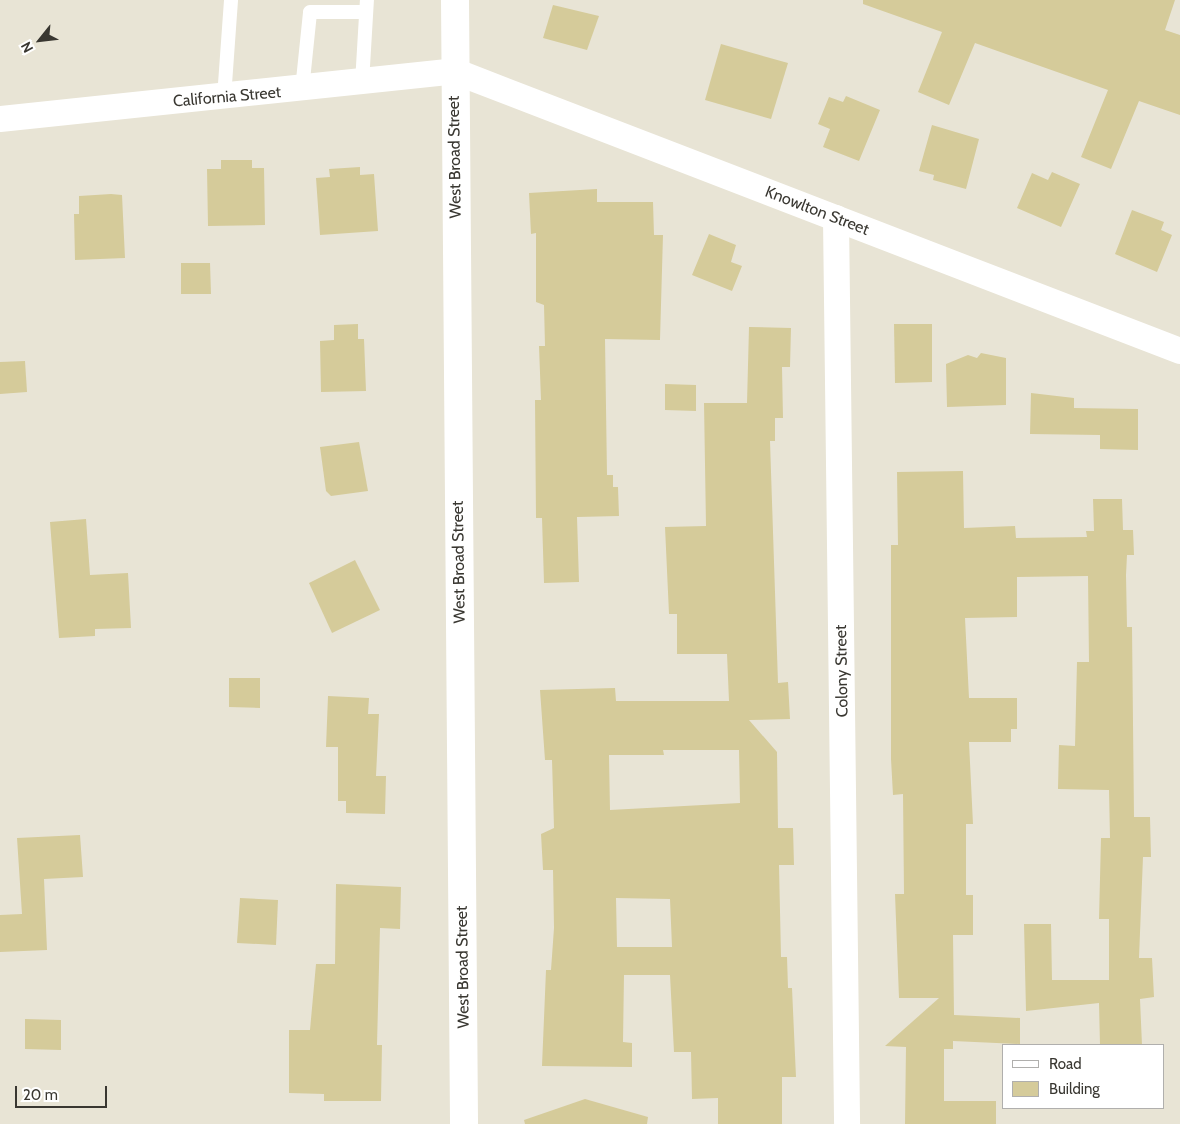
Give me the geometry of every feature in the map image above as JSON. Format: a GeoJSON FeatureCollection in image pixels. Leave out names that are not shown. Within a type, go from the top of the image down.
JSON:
{"type":"FeatureCollection","features":[{"type":"Feature","properties":{"kind":"main road","name":"West Broad Street"},"geometry":{"type":"LineString","coordinates":[[455,0],[454,71],[464,1124]]}},
{"type":"Feature","properties":{"kind":"street","name":"California Street"},"geometry":{"type":"LineString","coordinates":[[0,119],[302,90],[454,71]]}},
{"type":"Feature","properties":{"kind":"street","name":"Knowlton Street"},"geometry":{"type":"LineString","coordinates":[[454,71],[1180,351]]}},
{"type":"Feature","properties":{"kind":"street","name":"Colony Street"},"geometry":{"type":"LineString","coordinates":[[836,218],[847,1124]]}},
{"type":"Feature","properties":{"kind":"lane"},"geometry":{"type":"LineString","coordinates":[[224,98],[231,0]]}},
{"type":"Feature","properties":{"kind":"lane"},"geometry":{"type":"LineString","coordinates":[[302,90],[310,12],[366,6],[362,83]]}},
{"type":"Feature","properties":{"kind":"building"},"geometry":{"type":"Polygon","coordinates":[[[863,0],[1175,0],[1165,30],[1180,35],[1180,115],[1139,101],[1111,169],[1081,157],[1108,90],[975,43],[949,105],[918,92],[942,32],[863,4],[863,0]]]}},
{"type":"Feature","properties":{"kind":"building"},"geometry":{"type":"Polygon","coordinates":[[[553,5],[599,16],[587,50],[543,38],[553,5]]]}},
{"type":"Feature","properties":{"kind":"building"},"geometry":{"type":"Polygon","coordinates":[[[721,44],[788,63],[771,119],[705,100],[721,44]]]}},
{"type":"Feature","properties":{"kind":"building"},"geometry":{"type":"Polygon","coordinates":[[[846,96],[880,110],[859,161],[823,147],[830,129],[818,124],[829,97],[843,102],[846,96]]]}},
{"type":"Feature","properties":{"kind":"building"},"geometry":{"type":"Polygon","coordinates":[[[932,125],[979,139],[966,189],[933,180],[934,175],[919,171],[932,125]]]}},
{"type":"Feature","properties":{"kind":"building"},"geometry":{"type":"Polygon","coordinates":[[[221,160],[252,160],[252,168],[264,168],[265,225],[208,226],[207,169],[221,169],[221,160]]]}},
{"type":"Feature","properties":{"kind":"building"},"geometry":{"type":"Polygon","coordinates":[[[360,167],[360,175],[374,174],[378,231],[320,235],[316,178],[330,177],[329,169],[360,167]]]}},
{"type":"Feature","properties":{"kind":"building"},"geometry":{"type":"Polygon","coordinates":[[[1052,172],[1080,184],[1061,227],[1017,208],[1032,173],[1048,180],[1052,172]]]}},
{"type":"Feature","properties":{"kind":"building"},"geometry":{"type":"Polygon","coordinates":[[[597,189],[597,202],[653,202],[654,235],[663,235],[660,340],[605,339],[607,475],[613,475],[613,487],[618,487],[619,516],[577,517],[579,582],[544,583],[542,518],[536,518],[535,400],[541,400],[539,346],[545,346],[544,305],[536,302],[536,233],[531,234],[529,193],[597,189]]]}},
{"type":"Feature","properties":{"kind":"building"},"geometry":{"type":"Polygon","coordinates":[[[122,195],[125,258],[75,260],[74,214],[79,214],[79,196],[122,195]]]}},
{"type":"Feature","properties":{"kind":"building"},"geometry":{"type":"Polygon","coordinates":[[[1132,210],[1164,222],[1161,230],[1172,235],[1157,272],[1115,254],[1132,210]]]}},
{"type":"Feature","properties":{"kind":"building"},"geometry":{"type":"Polygon","coordinates":[[[709,234],[736,245],[731,262],[742,266],[732,291],[692,275],[709,234]]]}},
{"type":"Feature","properties":{"kind":"building"},"geometry":{"type":"Polygon","coordinates":[[[181,263],[210,263],[211,294],[181,294],[181,263]]]}},
{"type":"Feature","properties":{"kind":"building"},"geometry":{"type":"Polygon","coordinates":[[[358,324],[358,339],[364,339],[366,391],[321,392],[320,341],[334,340],[334,325],[358,324]]]}},
{"type":"Feature","properties":{"kind":"building"},"geometry":{"type":"Polygon","coordinates":[[[894,324],[932,324],[932,382],[895,383],[894,324]]]}},
{"type":"Feature","properties":{"kind":"building"},"geometry":{"type":"Polygon","coordinates":[[[749,327],[791,328],[790,367],[782,367],[783,418],[775,418],[775,441],[770,441],[778,683],[788,682],[790,719],[749,720],[777,752],[778,828],[793,828],[794,865],[779,865],[781,957],[787,957],[788,988],[792,988],[796,1077],[782,1077],[782,1124],[718,1124],[718,1098],[692,1099],[691,1052],[674,1052],[670,975],[624,975],[623,1042],[632,1043],[632,1067],[542,1066],[546,970],[551,970],[554,928],[553,870],[543,870],[541,834],[554,828],[552,760],[545,760],[540,690],[615,688],[616,701],[729,701],[727,654],[677,654],[677,614],[669,614],[665,527],[706,526],[704,403],[747,403],[749,327]],[[663,750],[664,755],[609,755],[610,810],[740,803],[739,750],[663,750]],[[616,898],[617,947],[672,947],[670,899],[616,898]]]}},
{"type":"Feature","properties":{"kind":"building"},"geometry":{"type":"Polygon","coordinates":[[[981,353],[1006,358],[1006,405],[947,407],[946,364],[968,355],[977,358],[981,353]]]}},
{"type":"Feature","properties":{"kind":"building"},"geometry":{"type":"Polygon","coordinates":[[[25,361],[27,392],[0,394],[0,362],[25,361]]]}},
{"type":"Feature","properties":{"kind":"building"},"geometry":{"type":"Polygon","coordinates":[[[665,384],[696,385],[696,411],[665,410],[665,384]]]}},
{"type":"Feature","properties":{"kind":"building"},"geometry":{"type":"Polygon","coordinates":[[[1031,393],[1074,398],[1074,408],[1138,409],[1138,450],[1100,449],[1100,435],[1030,434],[1031,393]]]}},
{"type":"Feature","properties":{"kind":"building"},"geometry":{"type":"Polygon","coordinates":[[[359,442],[368,491],[331,496],[326,491],[320,447],[359,442]]]}},
{"type":"Feature","properties":{"kind":"building"},"geometry":{"type":"Polygon","coordinates":[[[963,471],[964,528],[1015,526],[1016,538],[1087,537],[1086,531],[1094,531],[1093,499],[1122,499],[1123,530],[1133,530],[1134,555],[1127,555],[1126,575],[1127,627],[1132,627],[1134,817],[1150,817],[1151,857],[1143,857],[1139,958],[1152,958],[1154,997],[1140,999],[1142,1044],[1100,1044],[1099,1003],[1026,1011],[1024,924],[1051,924],[1052,980],[1109,980],[1109,919],[1099,919],[1101,838],[1110,838],[1109,790],[1058,789],[1059,745],[1075,746],[1077,662],[1089,662],[1088,576],[1017,577],[1017,617],[965,618],[969,698],[1017,698],[1017,729],[1011,729],[1011,742],[969,742],[973,824],[966,824],[966,895],[973,895],[973,935],[953,935],[954,1015],[1020,1018],[1020,1044],[953,1041],[953,1049],[944,1049],[944,1101],[996,1101],[996,1124],[905,1124],[906,1047],[885,1046],[939,998],[899,998],[895,894],[904,894],[903,794],[893,795],[891,759],[891,545],[898,545],[897,472],[963,471]]]}},
{"type":"Feature","properties":{"kind":"building"},"geometry":{"type":"Polygon","coordinates":[[[86,519],[90,575],[128,573],[131,628],[95,629],[95,636],[59,638],[50,522],[86,519]]]}},
{"type":"Feature","properties":{"kind":"building"},"geometry":{"type":"Polygon","coordinates":[[[355,560],[380,610],[332,633],[309,583],[355,560]]]}},
{"type":"Feature","properties":{"kind":"building"},"geometry":{"type":"Polygon","coordinates":[[[229,678],[260,678],[260,708],[229,707],[229,678]]]}},
{"type":"Feature","properties":{"kind":"building"},"geometry":{"type":"Polygon","coordinates":[[[328,696],[369,698],[368,714],[379,714],[376,776],[386,776],[385,814],[346,813],[346,801],[338,801],[338,747],[326,747],[328,696]]]}},
{"type":"Feature","properties":{"kind":"building"},"geometry":{"type":"Polygon","coordinates":[[[80,835],[83,877],[44,879],[47,950],[0,952],[0,915],[22,914],[17,838],[80,835]]]}},
{"type":"Feature","properties":{"kind":"building"},"geometry":{"type":"Polygon","coordinates":[[[336,884],[401,887],[400,929],[380,928],[377,1045],[382,1045],[381,1101],[324,1101],[324,1094],[289,1093],[289,1030],[310,1030],[316,964],[335,964],[336,884]]]}},
{"type":"Feature","properties":{"kind":"building"},"geometry":{"type":"Polygon","coordinates":[[[240,898],[278,900],[276,945],[237,943],[240,898]]]}},
{"type":"Feature","properties":{"kind":"building"},"geometry":{"type":"Polygon","coordinates":[[[25,1019],[61,1020],[61,1050],[25,1049],[25,1019]]]}},
{"type":"Feature","properties":{"kind":"building"},"geometry":{"type":"Polygon","coordinates":[[[585,1099],[648,1117],[647,1124],[525,1124],[524,1120],[585,1099]]]}}]}
